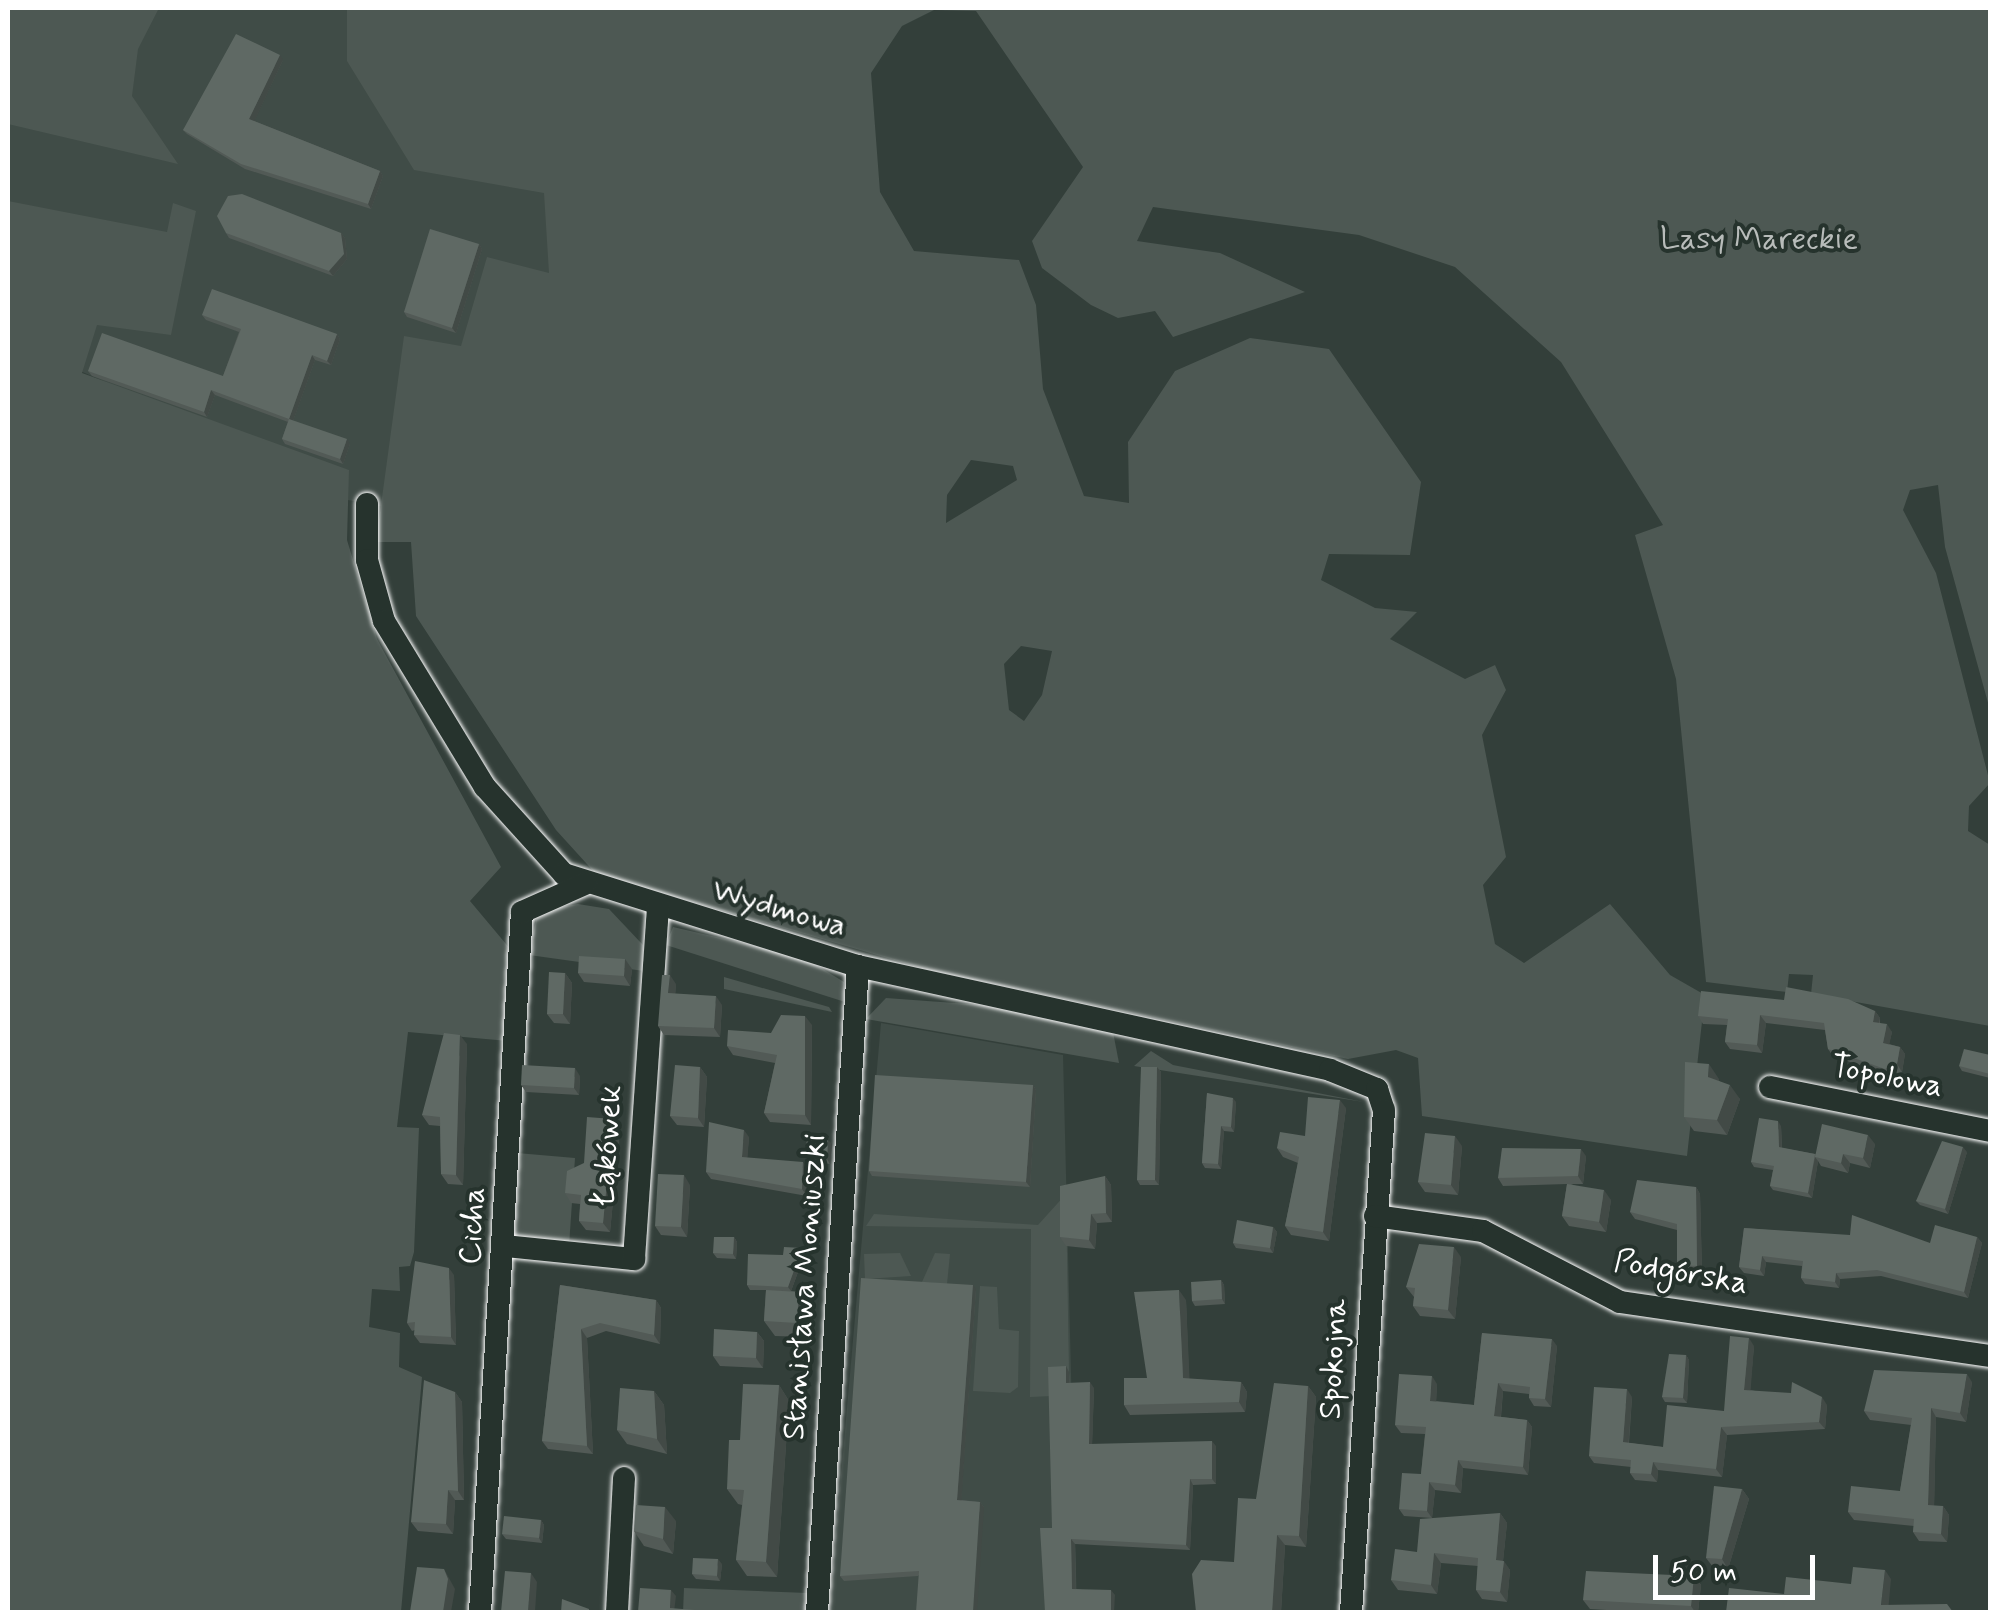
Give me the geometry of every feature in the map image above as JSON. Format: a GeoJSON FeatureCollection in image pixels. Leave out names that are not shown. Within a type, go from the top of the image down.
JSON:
{"type":"FeatureCollection","features":[{"type":"Feature","properties":{"kind":"street","name":"Wydmowa"},"geometry":{"type":"LineString","coordinates":[[366,504],[368,560],[384,621],[514,825],[585,884],[858,966],[1362,1078],[1384,1110]]}},
{"type":"Feature","properties":{"kind":"street","name":"Cicha"},"geometry":{"type":"LineString","coordinates":[[480,1612],[505,1246],[522,912],[585,884]]}},
{"type":"Feature","properties":{"kind":"street","name":"Łąkówek"},"geometry":{"type":"LineString","coordinates":[[505,1246],[634,1259],[658,907]]}},
{"type":"Feature","properties":{"kind":"street","name":"Stanisława Moniuszki"},"geometry":{"type":"LineString","coordinates":[[817,1612],[858,966]]}},
{"type":"Feature","properties":{"kind":"street","name":"Topolowa"},"geometry":{"type":"LineString","coordinates":[[1770,1086],[1990,1131]]}},
{"type":"Feature","properties":{"kind":"street","name":"Spokojna"},"geometry":{"type":"LineString","coordinates":[[1351,1612],[1384,1110]]}},
{"type":"Feature","properties":{"kind":"street","name":"Podgórska"},"geometry":{"type":"LineString","coordinates":[[1375,1216],[1483,1230],[1620,1302],[1990,1356]]}},
{"type":"Feature","properties":{"kind":"street"},"geometry":{"type":"LineString","coordinates":[[617,1612],[624,1478]]}},
{"type":"Feature","properties":{"kind":"shaded area"},"geometry":{"type":"Polygon","coordinates":[[[8,8],[607,8],[522,534],[348,500],[348,470],[215,429],[8,340],[8,8]]]}},
{"type":"Feature","properties":{"kind":"shaded area"},"geometry":{"type":"Polygon","coordinates":[[[881,1023],[1063,1055],[1077,1612],[829,1612],[881,1023]]]}},
{"type":"Feature","properties":{"kind":"green space"},"geometry":{"type":"Polygon","coordinates":[[[8,8],[159,8],[138,49],[132,96],[178,164],[8,124],[8,8]]]}},
{"type":"Feature","properties":{"kind":"green space","name":"Lasy Mareckie"},"geometry":{"type":"Polygon","coordinates":[[[347,8],[1990,8],[1990,710],[1945,547],[1938,485],[1910,490],[1903,510],[1936,573],[1990,783],[1969,806],[1968,831],[1990,845],[1990,1026],[1811,994],[1813,975],[1789,974],[1787,992],[1706,982],[1676,679],[1635,535],[1663,525],[1561,362],[1455,267],[1359,235],[1153,207],[1137,241],[1220,253],[1305,292],[1173,337],[1155,311],[1118,318],[1091,305],[1042,268],[1032,241],[1083,167],[976,11],[934,10],[902,26],[871,73],[880,192],[914,251],[1019,260],[1036,305],[1043,389],[1084,496],[1129,503],[1128,442],[1175,371],[1250,338],[1329,349],[1421,482],[1410,555],[1329,554],[1321,580],[1375,608],[1417,612],[1390,639],[1465,679],[1495,665],[1506,690],[1482,735],[1506,857],[1483,885],[1495,944],[1524,963],[1610,904],[1670,975],[1705,995],[1687,1156],[1422,1116],[1418,1058],[1396,1050],[1348,1059],[929,970],[596,874],[556,830],[416,616],[411,542],[376,542],[404,336],[461,346],[487,257],[549,273],[544,193],[414,170],[347,61],[347,8]],[[971,460],[947,495],[946,523],[1017,480],[1013,466],[971,460]],[[1021,646],[1004,664],[1009,710],[1024,721],[1042,695],[1052,651],[1021,646]]]}},
{"type":"Feature","properties":{"kind":"green space"},"geometry":{"type":"Polygon","coordinates":[[[8,201],[167,232],[173,203],[196,211],[171,335],[97,325],[82,373],[349,470],[347,540],[377,639],[501,867],[470,901],[511,950],[508,1041],[408,1032],[397,1127],[419,1128],[414,1252],[410,1266],[399,1267],[400,1291],[372,1289],[369,1327],[400,1333],[399,1367],[422,1377],[401,1612],[8,1612],[8,201]]]}},
{"type":"Feature","properties":{"kind":"green space"},"geometry":{"type":"Polygon","coordinates":[[[578,904],[609,909],[643,945],[644,971],[529,955],[538,911],[578,904]]]}},
{"type":"Feature","properties":{"kind":"green space"},"geometry":{"type":"Polygon","coordinates":[[[673,927],[803,957],[844,982],[845,1002],[666,945],[673,927]]]}},
{"type":"Feature","properties":{"kind":"green space"},"geometry":{"type":"Polygon","coordinates":[[[724,977],[829,1007],[832,1012],[724,989],[724,977]]]}},
{"type":"Feature","properties":{"kind":"green space"},"geometry":{"type":"Polygon","coordinates":[[[886,998],[982,1005],[1113,1032],[1119,1063],[866,1019],[886,998]]]}},
{"type":"Feature","properties":{"kind":"green space"},"geometry":{"type":"Polygon","coordinates":[[[1151,1051],[1173,1065],[1364,1102],[1134,1066],[1151,1051]]]}},
{"type":"Feature","properties":{"kind":"green space"},"geometry":{"type":"Polygon","coordinates":[[[517,1153],[575,1158],[569,1246],[512,1242],[517,1153]]]}},
{"type":"Feature","properties":{"kind":"green space"},"geometry":{"type":"Polygon","coordinates":[[[1066,1194],[1069,1372],[1052,1396],[1030,1397],[1031,1229],[866,1226],[874,1214],[1038,1225],[1066,1194]]]}},
{"type":"Feature","properties":{"kind":"green space"},"geometry":{"type":"Polygon","coordinates":[[[900,1253],[911,1276],[865,1279],[864,1254],[900,1253]]]}},
{"type":"Feature","properties":{"kind":"green space"},"geometry":{"type":"Polygon","coordinates":[[[935,1253],[950,1254],[947,1284],[922,1282],[935,1253]]]}},
{"type":"Feature","properties":{"kind":"green space"},"geometry":{"type":"Polygon","coordinates":[[[980,1286],[997,1287],[999,1329],[1019,1331],[1018,1387],[1010,1393],[973,1391],[980,1286]]]}},
{"type":"Feature","properties":{"kind":"green space"},"geometry":{"type":"Polygon","coordinates":[[[684,1588],[808,1593],[806,1612],[683,1612],[684,1588]]]}},
{"type":"Feature","properties":{"kind":"building"},"geometry":{"type":"Polygon","coordinates":[[[236,34],[280,55],[249,119],[380,171],[368,204],[241,164],[183,130],[236,34]]]}},
{"type":"Feature","properties":{"kind":"building"},"geometry":{"type":"Polygon","coordinates":[[[242,194],[341,233],[344,254],[329,271],[226,233],[217,216],[228,196],[242,194]]]}},
{"type":"Feature","properties":{"kind":"building"},"geometry":{"type":"Polygon","coordinates":[[[430,229],[479,244],[452,328],[404,312],[430,229]]]}},
{"type":"Feature","properties":{"kind":"building"},"geometry":{"type":"Polygon","coordinates":[[[212,289],[337,334],[327,361],[312,355],[289,419],[211,390],[204,412],[88,371],[102,333],[223,376],[241,329],[202,315],[212,289]]]}},
{"type":"Feature","properties":{"kind":"building"},"geometry":{"type":"Polygon","coordinates":[[[289,419],[347,439],[340,459],[282,439],[289,419]]]}},
{"type":"Feature","properties":{"kind":"building"},"geometry":{"type":"Polygon","coordinates":[[[579,956],[625,959],[624,976],[578,973],[579,956]]]}},
{"type":"Feature","properties":{"kind":"building"},"geometry":{"type":"Polygon","coordinates":[[[549,972],[565,973],[563,1014],[547,1014],[549,972]]]}},
{"type":"Feature","properties":{"kind":"building"},"geometry":{"type":"Polygon","coordinates":[[[662,975],[670,975],[668,993],[716,996],[714,1028],[658,1026],[662,975]]]}},
{"type":"Feature","properties":{"kind":"building"},"geometry":{"type":"Polygon","coordinates":[[[1786,987],[1848,999],[1875,1011],[1873,1022],[1887,1024],[1883,1043],[1900,1047],[1897,1064],[1885,1069],[1828,1049],[1824,1023],[1760,1015],[1757,1045],[1725,1042],[1728,1019],[1698,1016],[1701,991],[1784,1000],[1786,987]]]}},
{"type":"Feature","properties":{"kind":"building"},"geometry":{"type":"Polygon","coordinates":[[[781,1015],[805,1016],[805,1115],[764,1113],[777,1055],[727,1046],[728,1030],[771,1033],[781,1015]]]}},
{"type":"Feature","properties":{"kind":"building"},"geometry":{"type":"Polygon","coordinates":[[[444,1033],[460,1035],[456,1175],[441,1174],[440,1117],[422,1115],[444,1033]]]}},
{"type":"Feature","properties":{"kind":"building"},"geometry":{"type":"Polygon","coordinates":[[[1964,1049],[1990,1055],[1990,1074],[1959,1066],[1964,1049]]]}},
{"type":"Feature","properties":{"kind":"building"},"geometry":{"type":"Polygon","coordinates":[[[1685,1062],[1709,1064],[1708,1077],[1730,1085],[1717,1120],[1684,1117],[1685,1062]]]}},
{"type":"Feature","properties":{"kind":"building"},"geometry":{"type":"Polygon","coordinates":[[[522,1065],[575,1068],[574,1088],[521,1085],[522,1065]]]}},
{"type":"Feature","properties":{"kind":"building"},"geometry":{"type":"Polygon","coordinates":[[[675,1065],[700,1067],[698,1118],[670,1116],[675,1065]]]}},
{"type":"Feature","properties":{"kind":"building"},"geometry":{"type":"Polygon","coordinates":[[[1141,1067],[1157,1067],[1155,1180],[1137,1180],[1141,1067]]]}},
{"type":"Feature","properties":{"kind":"building"},"geometry":{"type":"Polygon","coordinates":[[[875,1075],[1033,1085],[1026,1182],[869,1171],[875,1075]]]}},
{"type":"Feature","properties":{"kind":"building"},"geometry":{"type":"Polygon","coordinates":[[[1207,1093],[1233,1098],[1231,1127],[1221,1126],[1218,1164],[1202,1163],[1207,1093]]]}},
{"type":"Feature","properties":{"kind":"building"},"geometry":{"type":"Polygon","coordinates":[[[1308,1097],[1340,1100],[1323,1232],[1285,1226],[1299,1157],[1277,1148],[1280,1132],[1305,1136],[1308,1097]]]}},
{"type":"Feature","properties":{"kind":"building"},"geometry":{"type":"Polygon","coordinates":[[[587,1117],[613,1119],[603,1223],[579,1221],[581,1195],[565,1193],[567,1171],[584,1163],[587,1117]]]}},
{"type":"Feature","properties":{"kind":"building"},"geometry":{"type":"Polygon","coordinates":[[[1759,1118],[1778,1121],[1779,1147],[1815,1154],[1808,1193],[1770,1186],[1774,1166],[1751,1162],[1759,1118]]]}},
{"type":"Feature","properties":{"kind":"building"},"geometry":{"type":"Polygon","coordinates":[[[709,1122],[744,1130],[742,1157],[803,1162],[802,1189],[706,1172],[709,1122]]]}},
{"type":"Feature","properties":{"kind":"building"},"geometry":{"type":"Polygon","coordinates":[[[1822,1124],[1868,1135],[1863,1158],[1843,1154],[1841,1163],[1815,1157],[1822,1124]]]}},
{"type":"Feature","properties":{"kind":"building"},"geometry":{"type":"Polygon","coordinates":[[[1425,1133],[1455,1136],[1451,1185],[1418,1182],[1425,1133]]]}},
{"type":"Feature","properties":{"kind":"building"},"geometry":{"type":"Polygon","coordinates":[[[807,1138],[828,1140],[827,1159],[805,1157],[807,1138]]]}},
{"type":"Feature","properties":{"kind":"building"},"geometry":{"type":"Polygon","coordinates":[[[1942,1141],[1963,1147],[1945,1209],[1916,1201],[1942,1141]]]}},
{"type":"Feature","properties":{"kind":"building"},"geometry":{"type":"Polygon","coordinates":[[[1502,1148],[1581,1149],[1578,1176],[1498,1178],[1502,1148]]]}},
{"type":"Feature","properties":{"kind":"building"},"geometry":{"type":"Polygon","coordinates":[[[658,1174],[684,1175],[681,1227],[655,1226],[658,1174]]]}},
{"type":"Feature","properties":{"kind":"building"},"geometry":{"type":"Polygon","coordinates":[[[1105,1176],[1106,1213],[1091,1214],[1089,1240],[1060,1237],[1060,1186],[1105,1176]]]}},
{"type":"Feature","properties":{"kind":"building"},"geometry":{"type":"Polygon","coordinates":[[[1637,1180],[1696,1187],[1697,1266],[1677,1265],[1677,1224],[1630,1212],[1637,1180]]]}},
{"type":"Feature","properties":{"kind":"building"},"geometry":{"type":"Polygon","coordinates":[[[1567,1184],[1604,1190],[1599,1222],[1562,1216],[1567,1184]]]}},
{"type":"Feature","properties":{"kind":"building"},"geometry":{"type":"Polygon","coordinates":[[[1852,1215],[1930,1243],[1935,1225],[1977,1237],[1964,1292],[1877,1270],[1836,1273],[1835,1282],[1801,1278],[1803,1261],[1762,1256],[1760,1270],[1739,1267],[1744,1228],[1850,1235],[1852,1215]]]}},
{"type":"Feature","properties":{"kind":"building"},"geometry":{"type":"Polygon","coordinates":[[[1237,1220],[1273,1227],[1270,1248],[1233,1243],[1237,1220]]]}},
{"type":"Feature","properties":{"kind":"building"},"geometry":{"type":"Polygon","coordinates":[[[714,1237],[734,1237],[733,1254],[713,1253],[714,1237]]]}},
{"type":"Feature","properties":{"kind":"building"},"geometry":{"type":"Polygon","coordinates":[[[1419,1244],[1454,1247],[1448,1310],[1413,1306],[1415,1288],[1406,1287],[1419,1244]]]}},
{"type":"Feature","properties":{"kind":"building"},"geometry":{"type":"Polygon","coordinates":[[[784,1247],[802,1248],[788,1287],[747,1285],[748,1254],[783,1255],[784,1247]]]}},
{"type":"Feature","properties":{"kind":"building"},"geometry":{"type":"Polygon","coordinates":[[[415,1261],[449,1268],[451,1337],[414,1335],[415,1322],[407,1323],[415,1261]]]}},
{"type":"Feature","properties":{"kind":"building"},"geometry":{"type":"Polygon","coordinates":[[[861,1278],[973,1285],[957,1500],[980,1502],[973,1612],[916,1612],[919,1571],[840,1576],[861,1278]]]}},
{"type":"Feature","properties":{"kind":"building"},"geometry":{"type":"Polygon","coordinates":[[[1221,1280],[1222,1299],[1192,1301],[1191,1282],[1221,1280]]]}},
{"type":"Feature","properties":{"kind":"building"},"geometry":{"type":"Polygon","coordinates":[[[560,1285],[656,1300],[654,1335],[600,1323],[581,1329],[587,1446],[542,1441],[560,1285]]]}},
{"type":"Feature","properties":{"kind":"building"},"geometry":{"type":"Polygon","coordinates":[[[766,1290],[799,1292],[797,1323],[764,1321],[766,1290]]]}},
{"type":"Feature","properties":{"kind":"building"},"geometry":{"type":"Polygon","coordinates":[[[1179,1290],[1183,1378],[1241,1382],[1239,1402],[1124,1405],[1124,1378],[1147,1378],[1134,1292],[1179,1290]]]}},
{"type":"Feature","properties":{"kind":"building"},"geometry":{"type":"Polygon","coordinates":[[[714,1329],[757,1332],[756,1358],[713,1356],[714,1329]]]}},
{"type":"Feature","properties":{"kind":"building"},"geometry":{"type":"Polygon","coordinates":[[[1482,1333],[1552,1339],[1545,1399],[1529,1398],[1530,1387],[1498,1383],[1494,1416],[1527,1420],[1523,1467],[1458,1460],[1455,1485],[1429,1482],[1427,1511],[1399,1509],[1402,1473],[1421,1474],[1426,1427],[1395,1425],[1399,1374],[1432,1376],[1430,1401],[1474,1405],[1482,1333]]]}},
{"type":"Feature","properties":{"kind":"building"},"geometry":{"type":"Polygon","coordinates":[[[1730,1336],[1749,1338],[1744,1390],[1791,1393],[1792,1382],[1822,1397],[1819,1422],[1721,1427],[1716,1469],[1653,1462],[1651,1474],[1630,1473],[1631,1460],[1589,1456],[1594,1387],[1627,1389],[1623,1442],[1663,1447],[1667,1405],[1724,1411],[1730,1336]]]}},
{"type":"Feature","properties":{"kind":"building"},"geometry":{"type":"Polygon","coordinates":[[[1669,1354],[1686,1355],[1683,1398],[1662,1397],[1669,1354]]]}},
{"type":"Feature","properties":{"kind":"building"},"geometry":{"type":"Polygon","coordinates":[[[1066,1366],[1066,1383],[1090,1382],[1089,1444],[1212,1441],[1212,1479],[1190,1479],[1186,1545],[1071,1539],[1072,1589],[1111,1590],[1111,1612],[1045,1612],[1040,1528],[1052,1528],[1048,1367],[1066,1366]]]}},
{"type":"Feature","properties":{"kind":"building"},"geometry":{"type":"Polygon","coordinates":[[[1874,1370],[1967,1374],[1960,1413],[1931,1408],[1928,1505],[1943,1506],[1941,1534],[1913,1532],[1914,1519],[1848,1512],[1851,1486],[1900,1491],[1912,1418],[1864,1411],[1874,1370]]]}},
{"type":"Feature","properties":{"kind":"building"},"geometry":{"type":"Polygon","coordinates":[[[424,1380],[455,1392],[458,1491],[448,1490],[446,1524],[411,1522],[424,1380]]]}},
{"type":"Feature","properties":{"kind":"building"},"geometry":{"type":"Polygon","coordinates":[[[1274,1383],[1308,1386],[1299,1536],[1277,1535],[1272,1612],[1196,1612],[1192,1574],[1201,1560],[1234,1562],[1238,1498],[1256,1499],[1274,1383]]]}},
{"type":"Feature","properties":{"kind":"building"},"geometry":{"type":"Polygon","coordinates":[[[743,1384],[779,1385],[766,1562],[736,1560],[744,1490],[727,1489],[729,1440],[740,1440],[743,1384]]]}},
{"type":"Feature","properties":{"kind":"building"},"geometry":{"type":"Polygon","coordinates":[[[620,1388],[654,1391],[657,1439],[617,1430],[620,1388]]]}},
{"type":"Feature","properties":{"kind":"building"},"geometry":{"type":"Polygon","coordinates":[[[1714,1486],[1742,1489],[1722,1559],[1706,1558],[1714,1486]]]}},
{"type":"Feature","properties":{"kind":"building"},"geometry":{"type":"Polygon","coordinates":[[[636,1505],[665,1507],[663,1539],[634,1531],[636,1505]]]}},
{"type":"Feature","properties":{"kind":"building"},"geometry":{"type":"Polygon","coordinates":[[[1500,1513],[1496,1560],[1504,1561],[1500,1592],[1476,1590],[1478,1558],[1434,1553],[1431,1585],[1391,1580],[1395,1549],[1417,1552],[1420,1519],[1500,1513]]]}},
{"type":"Feature","properties":{"kind":"building"},"geometry":{"type":"Polygon","coordinates":[[[504,1516],[541,1520],[539,1538],[502,1534],[504,1516]]]}},
{"type":"Feature","properties":{"kind":"building"},"geometry":{"type":"Polygon","coordinates":[[[693,1558],[718,1559],[717,1576],[692,1574],[693,1558]]]}},
{"type":"Feature","properties":{"kind":"building"},"geometry":{"type":"Polygon","coordinates":[[[417,1567],[444,1569],[448,1579],[443,1612],[410,1612],[417,1567]]]}},
{"type":"Feature","properties":{"kind":"building"},"geometry":{"type":"Polygon","coordinates":[[[1853,1567],[1885,1570],[1881,1605],[1947,1604],[1953,1612],[1726,1612],[1729,1588],[1784,1594],[1786,1577],[1851,1584],[1853,1567]]]}},
{"type":"Feature","properties":{"kind":"building"},"geometry":{"type":"Polygon","coordinates":[[[505,1571],[531,1573],[528,1612],[501,1612],[505,1571]]]}},
{"type":"Feature","properties":{"kind":"building"},"geometry":{"type":"Polygon","coordinates":[[[1586,1571],[1694,1576],[1691,1606],[1583,1600],[1586,1571]]]}},
{"type":"Feature","properties":{"kind":"building"},"geometry":{"type":"Polygon","coordinates":[[[640,1588],[671,1590],[670,1608],[707,1612],[638,1612],[640,1588]]]}},
{"type":"Feature","properties":{"kind":"building"},"geometry":{"type":"Polygon","coordinates":[[[562,1599],[589,1609],[589,1612],[561,1612],[562,1599]]]}}]}
